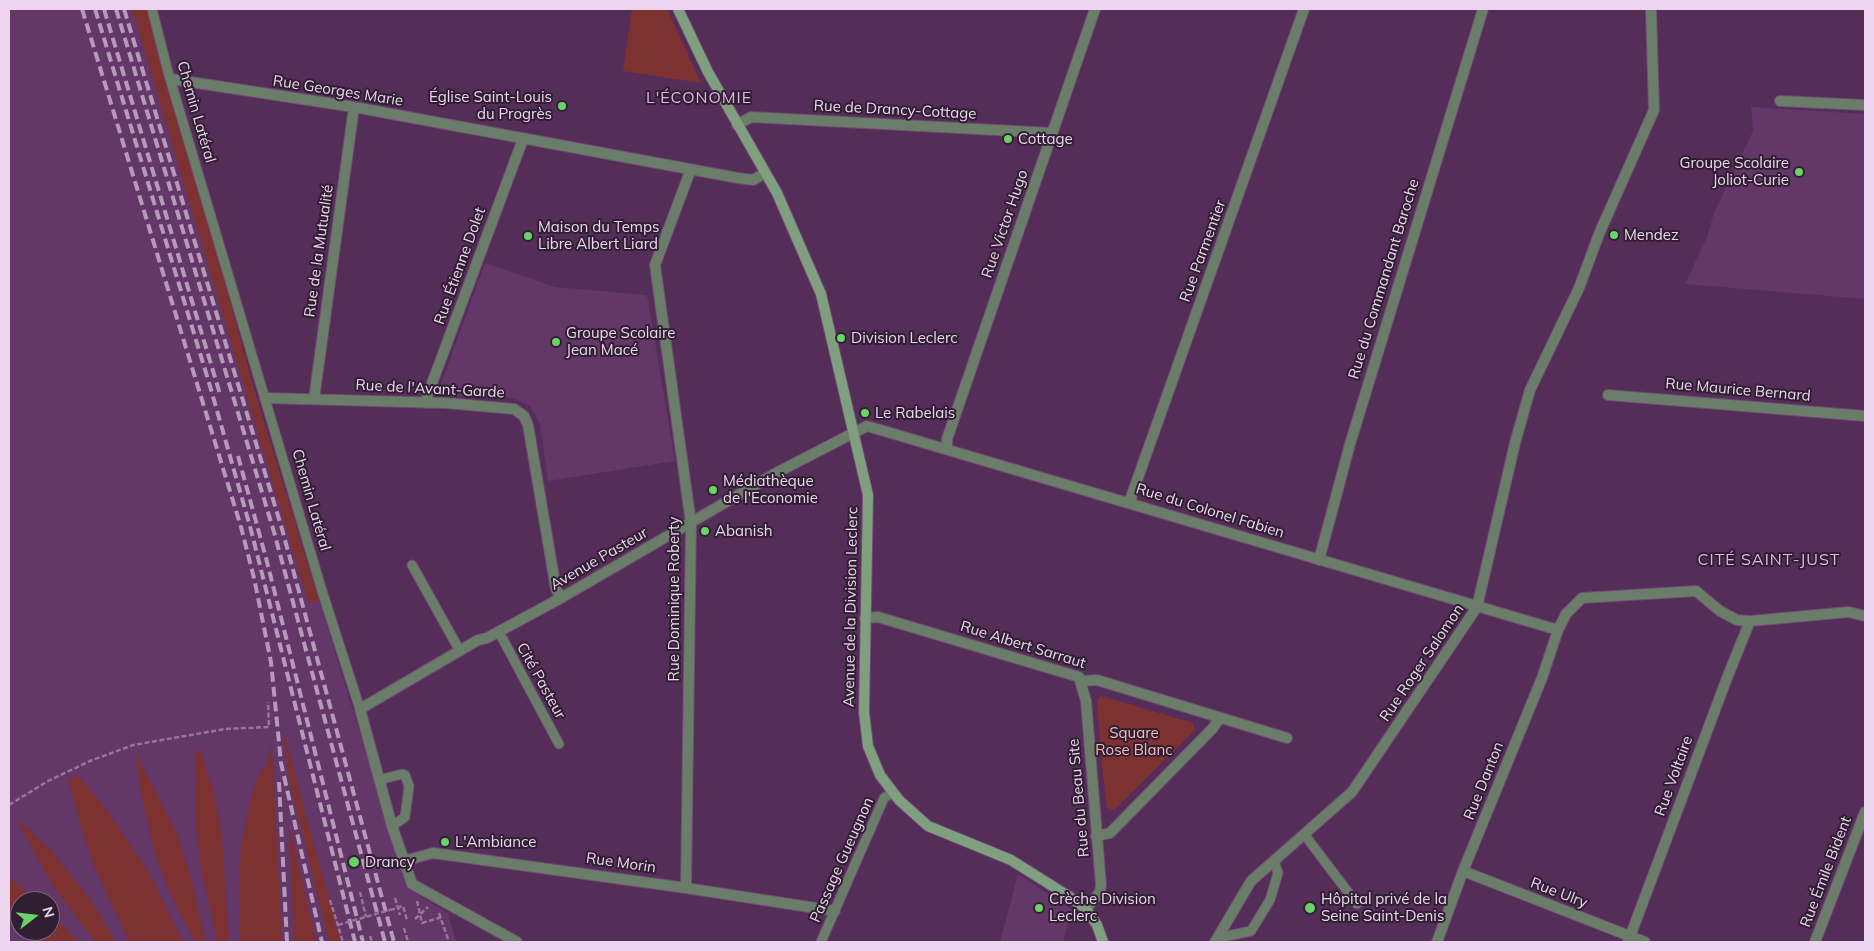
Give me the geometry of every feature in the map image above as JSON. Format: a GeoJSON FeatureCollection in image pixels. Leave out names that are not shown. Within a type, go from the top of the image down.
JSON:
{"type":"FeatureCollection","features":[{"type":"Feature","properties":{"kind":"street","name":"Avenue de la Division Leclerc"},"geometry":{"type":"LineString","coordinates":[[678,9],[708,72],[781,202],[822,294],[870,508],[865,618],[865,731],[868,746],[878,769],[892,793],[913,815],[928,826],[1011,860],[1066,894],[1086,909],[1097,925],[1103,942]]}},
{"type":"Feature","properties":{"kind":"street","name":"Rue Victor Hugo"},"geometry":{"type":"LineString","coordinates":[[946,449],[946,440],[1095,9]]}},
{"type":"Feature","properties":{"kind":"street","name":"Rue Parmentier"},"geometry":{"type":"LineString","coordinates":[[1129,503],[1304,9]]}},
{"type":"Feature","properties":{"kind":"street","name":"Rue du Commandant Baroche"},"geometry":{"type":"LineString","coordinates":[[1319,560],[1350,444],[1482,9]]}},
{"type":"Feature","properties":{"kind":"street","name":"Rue Roger Salomon"},"geometry":{"type":"LineString","coordinates":[[1216,940],[1252,881],[1352,792],[1477,607],[1515,443],[1530,390],[1580,288],[1599,234],[1654,110],[1651,9]]}},
{"type":"Feature","properties":{"kind":"street","name":"Rue Georges Marie"},"geometry":{"type":"LineString","coordinates":[[171,80],[354,107],[753,180],[765,173]]}},
{"type":"Feature","properties":{"kind":"street"},"geometry":{"type":"LineString","coordinates":[[1780,101],[1865,105]]}},
{"type":"Feature","properties":{"kind":"street","name":"Rue de la Mutualité"},"geometry":{"type":"LineString","coordinates":[[314,399],[354,107]]}},
{"type":"Feature","properties":{"kind":"street","name":"Rue de Drancy-Cottage"},"geometry":{"type":"LineString","coordinates":[[737,125],[751,117],[1052,133]]}},
{"type":"Feature","properties":{"kind":"street","name":"Rue Étienne Dolet"},"geometry":{"type":"LineString","coordinates":[[426,403],[523,139]]}},
{"type":"Feature","properties":{"kind":"street","name":"Rue Dominique Roberty"},"geometry":{"type":"LineString","coordinates":[[686,888],[691,523],[655,265],[691,169]]}},
{"type":"Feature","properties":{"kind":"street","name":"Rue Maurice Bernard"},"geometry":{"type":"LineString","coordinates":[[1608,395],[1865,416]]}},
{"type":"Feature","properties":{"kind":"street","name":"Rue de l'Avant-Garde"},"geometry":{"type":"LineString","coordinates":[[264,398],[426,403],[514,409],[524,416],[528,425],[556,589],[561,598]]}},
{"type":"Feature","properties":{"kind":"street","name":"Rue du Colonel Fabien"},"geometry":{"type":"LineString","coordinates":[[853,432],[866,426],[1558,630]]}},
{"type":"Feature","properties":{"kind":"street","name":"Avenue Pasteur"},"geometry":{"type":"LineString","coordinates":[[360,709],[478,640],[488,638],[561,598],[776,473],[853,432]]}},
{"type":"Feature","properties":{"kind":"street","name":"Rue Danton"},"geometry":{"type":"LineString","coordinates":[[1437,942],[1463,871],[1542,678],[1558,630],[1566,614],[1582,598],[1652,592],[1696,591],[1720,611],[1737,620],[1750,621]]}},
{"type":"Feature","properties":{"kind":"street"},"geometry":{"type":"LineString","coordinates":[[1750,621],[1849,612],[1865,616]]}},
{"type":"Feature","properties":{"kind":"street","name":"Rue Albert Sarraut"},"geometry":{"type":"LineString","coordinates":[[865,618],[878,617],[1074,673],[1082,681],[1097,680],[1219,719],[1287,738]]}},
{"type":"Feature","properties":{"kind":"street","name":"Rue Voltaire"},"geometry":{"type":"LineString","coordinates":[[1629,939],[1750,621]]}},
{"type":"Feature","properties":{"kind":"street","name":"Rue du Beau Site"},"geometry":{"type":"LineString","coordinates":[[1082,681],[1086,701],[1101,885],[1100,892],[1086,909]]}},
{"type":"Feature","properties":{"kind":"street","name":"Chemin Latéral"},"geometry":{"type":"LineString","coordinates":[[360,709],[392,826],[412,884],[517,942]]}},
{"type":"Feature","properties":{"kind":"street"},"geometry":{"type":"LineString","coordinates":[[1096,836],[1110,833],[1213,728],[1219,719]]}},
{"type":"Feature","properties":{"kind":"street","name":"Rue Émile Bident"},"geometry":{"type":"LineString","coordinates":[[1815,942],[1865,812]]}},
{"type":"Feature","properties":{"kind":"street","name":"Rue Morin"},"geometry":{"type":"LineString","coordinates":[[404,861],[433,852],[835,911]]}},
{"type":"Feature","properties":{"kind":"street","name":"Rue Ulry"},"geometry":{"type":"LineString","coordinates":[[1463,871],[1629,939],[1645,942]]}},
{"type":"Feature","properties":{"kind":"lane","name":"Chemin Latéral"},"geometry":{"type":"LineString","coordinates":[[152,9],[264,398],[322,591],[360,709]]}},
{"type":"Feature","properties":{"kind":"lane"},"geometry":{"type":"LineString","coordinates":[[412,565],[460,651]]}},
{"type":"Feature","properties":{"kind":"lane","name":"Cité Pasteur"},"geometry":{"type":"LineString","coordinates":[[499,632],[560,744]]}},
{"type":"Feature","properties":{"kind":"lane"},"geometry":{"type":"LineString","coordinates":[[379,780],[402,774],[405,775],[409,786],[405,817],[392,826]]}},
{"type":"Feature","properties":{"kind":"lane","name":"Passage Gueugnon"},"geometry":{"type":"LineString","coordinates":[[821,942],[884,798],[892,793]]}},
{"type":"Feature","properties":{"kind":"lane"},"geometry":{"type":"LineString","coordinates":[[1304,834],[1357,904]]}},
{"type":"Feature","properties":{"kind":"lane"},"geometry":{"type":"LineString","coordinates":[[1216,940],[1251,931],[1270,900],[1278,873],[1274,861]]}},
{"type":"Feature","properties":{"kind":"path"},"geometry":{"type":"LineString","coordinates":[[9,805],[48,781],[90,761],[133,745],[218,730],[268,727],[268,702]]}},
{"type":"Feature","properties":{"kind":"path"},"geometry":{"type":"LineString","coordinates":[[360,892],[366,915]]}},
{"type":"Feature","properties":{"kind":"path"},"geometry":{"type":"LineString","coordinates":[[395,898],[395,909],[400,915]]}},
{"type":"Feature","properties":{"kind":"path"},"geometry":{"type":"LineString","coordinates":[[330,900],[342,942]]}},
{"type":"Feature","properties":{"kind":"path"},"geometry":{"type":"LineString","coordinates":[[338,925],[366,915],[403,906],[407,920]]}},
{"type":"Feature","properties":{"kind":"path"},"geometry":{"type":"LineString","coordinates":[[418,906],[422,923],[442,918]]}},
{"type":"Feature","properties":{"kind":"path"},"geometry":{"type":"LineString","coordinates":[[416,919],[428,907]]}},
{"type":"Feature","properties":{"kind":"path"},"geometry":{"type":"LineString","coordinates":[[439,912],[449,942]]}},
{"type":"Feature","properties":{"kind":"path"},"geometry":{"type":"LineString","coordinates":[[404,928],[408,942]]}},
{"type":"Feature","properties":{"kind":"path"},"geometry":{"type":"LineString","coordinates":[[370,936],[372,942]]}},
{"type":"Feature","properties":{"kind":"shaded area"},"geometry":{"type":"Polygon","coordinates":[[[9,9],[143,9],[169,92],[253,386],[408,889],[448,913],[456,942],[9,942],[9,9]]]}},
{"type":"Feature","properties":{"kind":"shaded area","name":"Groupe Scolaire Joliot-Curie"},"geometry":{"type":"Polygon","coordinates":[[[1751,107],[1865,114],[1865,299],[1685,284],[1707,237],[1714,213],[1753,131],[1751,107]]]}},
{"type":"Feature","properties":{"kind":"shaded area","name":"Groupe Scolaire Jean Macé"},"geometry":{"type":"Polygon","coordinates":[[[485,263],[555,287],[647,295],[675,461],[548,481],[540,424],[530,406],[513,398],[441,395],[439,389],[485,263]]]}},
{"type":"Feature","properties":{"kind":"shaded area","name":"Crèche Division Leclerc"},"geometry":{"type":"Polygon","coordinates":[[[1018,874],[1072,910],[1063,942],[1000,942],[1018,874]]]}},
{"type":"Feature","properties":{"kind":"green space"},"geometry":{"type":"Polygon","coordinates":[[[132,9],[151,9],[253,386],[319,601],[308,602],[132,9]]]}},
{"type":"Feature","properties":{"kind":"green space"},"geometry":{"type":"Polygon","coordinates":[[[632,9],[665,9],[668,11],[701,83],[623,71],[632,9]]]}},
{"type":"Feature","properties":{"kind":"green space","name":"Square Rose Blanc"},"geometry":{"type":"Polygon","coordinates":[[[1101,696],[1193,723],[1195,730],[1114,810],[1107,808],[1102,767],[1097,700],[1101,696]]]}},
{"type":"Feature","properties":{"kind":"green space"},"geometry":{"type":"Polygon","coordinates":[[[282,725],[341,942],[329,942],[289,780],[282,725]]]}},
{"type":"Feature","properties":{"kind":"green space"},"geometry":{"type":"Polygon","coordinates":[[[272,744],[282,942],[240,942],[240,853],[250,800],[260,772],[266,768],[272,744]]]}},
{"type":"Feature","properties":{"kind":"green space"},"geometry":{"type":"Polygon","coordinates":[[[196,749],[201,752],[215,798],[222,839],[229,942],[217,942],[201,867],[195,819],[196,749]]]}},
{"type":"Feature","properties":{"kind":"green space"},"geometry":{"type":"Polygon","coordinates":[[[135,752],[177,834],[189,871],[206,942],[195,942],[171,895],[155,854],[142,799],[135,752]]]}},
{"type":"Feature","properties":{"kind":"green space"},"geometry":{"type":"Polygon","coordinates":[[[78,776],[106,809],[148,871],[183,942],[129,942],[94,866],[83,834],[68,779],[78,776]]]}},
{"type":"Feature","properties":{"kind":"green space"},"geometry":{"type":"Polygon","coordinates":[[[15,817],[53,852],[91,901],[116,942],[95,942],[60,895],[60,891],[57,891],[15,817]]]}},
{"type":"Feature","properties":{"kind":"green space"},"geometry":{"type":"Polygon","coordinates":[[[289,826],[317,942],[294,942],[289,826]]]}},
{"type":"Feature","properties":{"kind":"green space"},"geometry":{"type":"Polygon","coordinates":[[[9,877],[25,891],[10,891],[10,908],[9,877]]]}},
{"type":"Feature","properties":{"kind":"green space"},"geometry":{"type":"Polygon","coordinates":[[[60,922],[78,942],[42,942],[60,941],[60,922]]]}},
{"type":"Feature","properties":{"kind":"railway"},"geometry":{"type":"LineString","coordinates":[[82,9],[241,527],[254,578],[271,662],[281,763],[322,942]]}},
{"type":"Feature","properties":{"kind":"railway"},"geometry":{"type":"LineString","coordinates":[[95,9],[210,386],[251,530],[355,942]]}},
{"type":"Feature","properties":{"kind":"railway"},"geometry":{"type":"LineString","coordinates":[[104,9],[220,394]]}},
{"type":"Feature","properties":{"kind":"railway"},"geometry":{"type":"LineString","coordinates":[[116,9],[274,532],[385,942]]}},
{"type":"Feature","properties":{"kind":"railway"},"geometry":{"type":"LineString","coordinates":[[124,9],[282,529],[394,942]]}},
{"type":"Feature","properties":{"kind":"railway"},"geometry":{"type":"LineString","coordinates":[[238,456],[266,558],[363,942]]}},
{"type":"Feature","properties":{"kind":"railway"},"geometry":{"type":"LineString","coordinates":[[279,782],[287,942]]}},
{"type":"Feature","properties":{"kind":"place","name":"Église Saint-Louis du Progrès"},"geometry":{"type":"Point","coordinates":[562,106]}},
{"type":"Feature","properties":{"kind":"place","name":"Cottage"},"geometry":{"type":"Point","coordinates":[1008,139]}},
{"type":"Feature","properties":{"kind":"place","name":"Groupe Scolaire Joliot-Curie"},"geometry":{"type":"Point","coordinates":[1799,172]}},
{"type":"Feature","properties":{"kind":"place","name":"Mendez"},"geometry":{"type":"Point","coordinates":[1614,235]}},
{"type":"Feature","properties":{"kind":"place","name":"Maison du Temps Libre Albert Liard"},"geometry":{"type":"Point","coordinates":[528,236]}},
{"type":"Feature","properties":{"kind":"place","name":"Division Leclerc"},"geometry":{"type":"Point","coordinates":[841,338]}},
{"type":"Feature","properties":{"kind":"place","name":"Groupe Scolaire Jean Macé"},"geometry":{"type":"Point","coordinates":[556,342]}},
{"type":"Feature","properties":{"kind":"place","name":"Le Rabelais"},"geometry":{"type":"Point","coordinates":[865,413]}},
{"type":"Feature","properties":{"kind":"place","name":"Médiathèque de l'Economie"},"geometry":{"type":"Point","coordinates":[713,490]}},
{"type":"Feature","properties":{"kind":"place","name":"Abanish"},"geometry":{"type":"Point","coordinates":[705,531]}},
{"type":"Feature","properties":{"kind":"place","name":"L'Ambiance"},"geometry":{"type":"Point","coordinates":[445,842]}},
{"type":"Feature","properties":{"kind":"place","name":"Drancy"},"geometry":{"type":"Point","coordinates":[354,862]}},
{"type":"Feature","properties":{"kind":"place","name":"Crèche Division Leclerc"},"geometry":{"type":"Point","coordinates":[1039,908]}},
{"type":"Feature","properties":{"kind":"place","name":"Hôpital privé de la Seine Saint-Denis"},"geometry":{"type":"Point","coordinates":[1310,908]}},
{"type":"Feature","properties":{"kind":"district","name":"L'ÉCONOMIE"},"geometry":{"type":"Point","coordinates":[699,98]}},
{"type":"Feature","properties":{"kind":"district","name":"CITÉ SAINT-JUST"},"geometry":{"type":"Point","coordinates":[1769,560]}}]}
